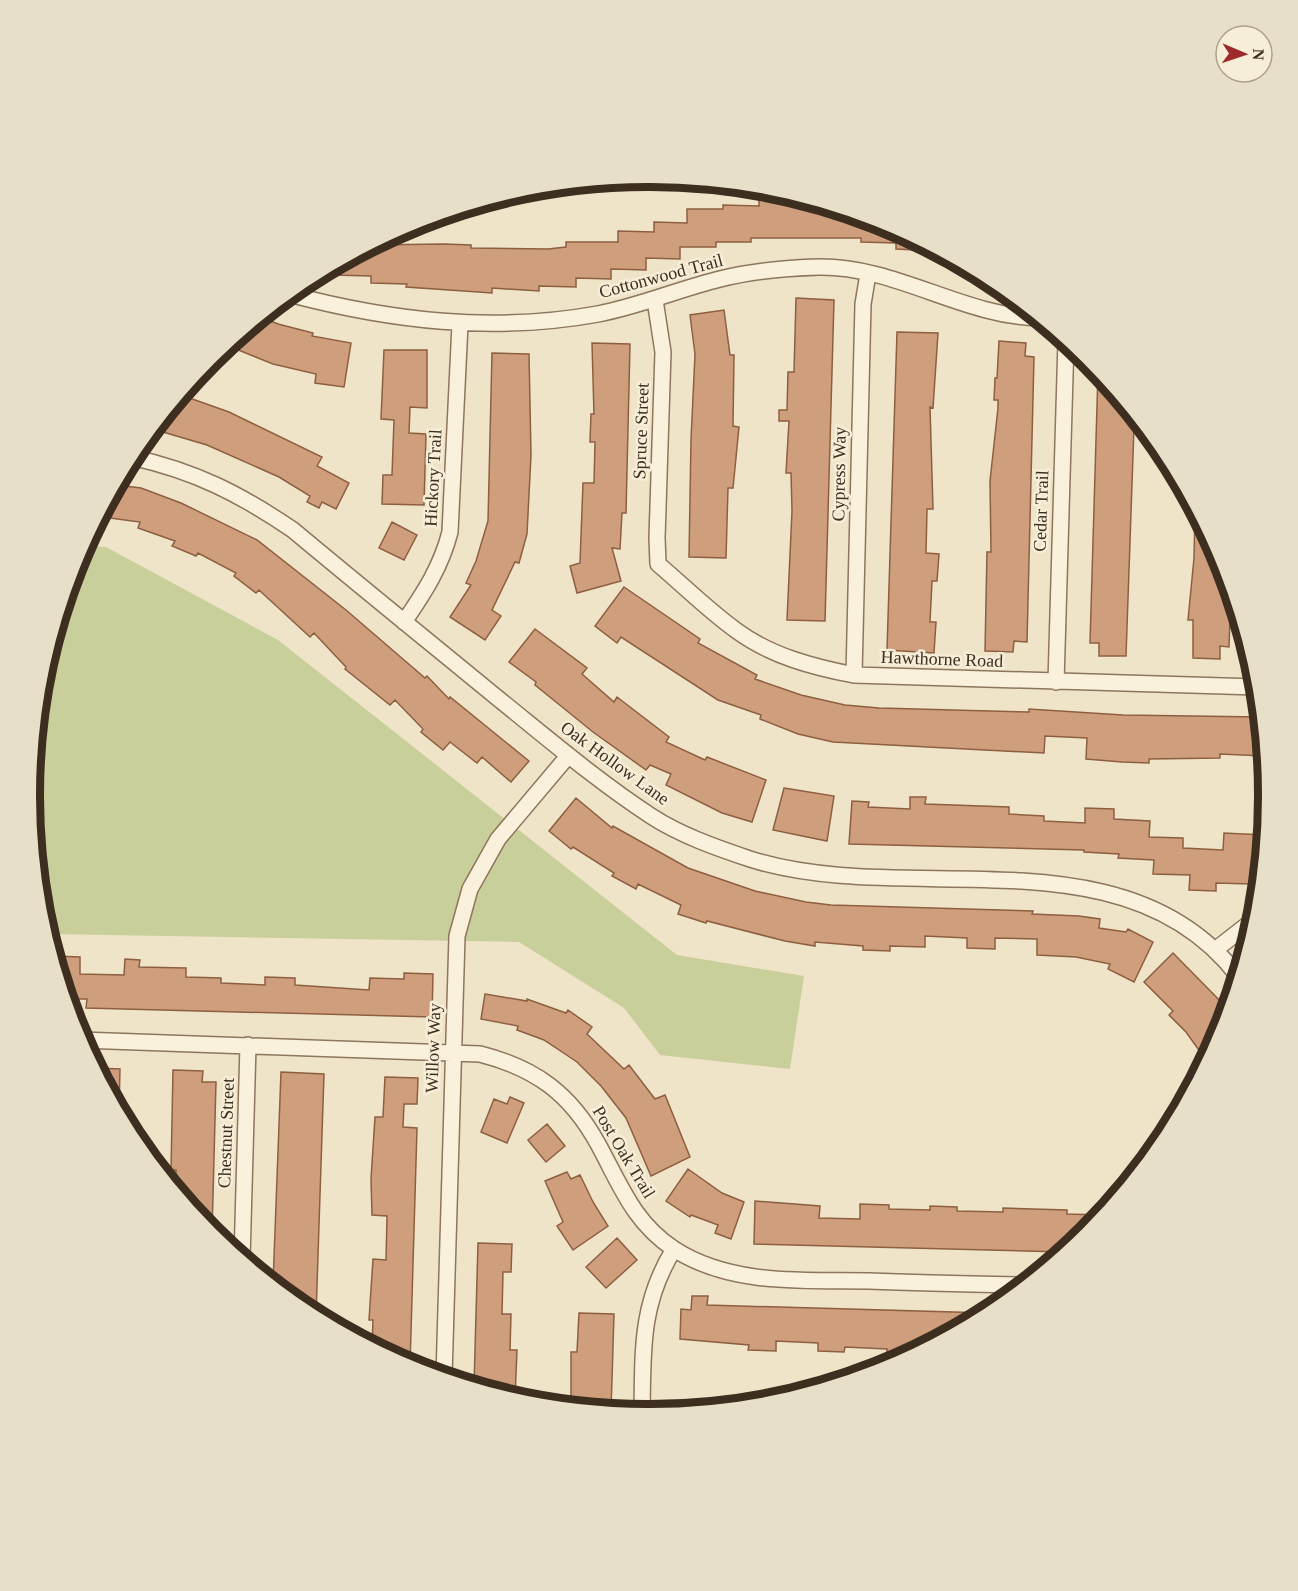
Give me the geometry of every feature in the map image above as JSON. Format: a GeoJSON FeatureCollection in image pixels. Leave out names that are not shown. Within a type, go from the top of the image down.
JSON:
{"type":"FeatureCollection","features":[{"type":"Feature","properties":{"kind":"street","name":"Cottonwood Trail"},"geometry":{"type":"LineString","coordinates":[[302,297],[411,320],[460,324],[534,323],[599,314],[655,300],[719,279],[767,270],[822,267],[868,274],[915,285],[971,307],[1025,318]]}},
{"type":"Feature","properties":{"kind":"street","name":"Cypress Way"},"geometry":{"type":"LineString","coordinates":[[854,675],[862,304],[868,274]]}},
{"type":"Feature","properties":{"kind":"street","name":"Spruce Street"},"geometry":{"type":"LineString","coordinates":[[655,300],[663,352],[658,564]]}},
{"type":"Feature","properties":{"kind":"street","name":"Hickory Trail"},"geometry":{"type":"LineString","coordinates":[[404,622],[443,560],[450,532],[460,324]]}},
{"type":"Feature","properties":{"kind":"street","name":"Cedar Trail"},"geometry":{"type":"LineString","coordinates":[[1056,682],[1066,353]]}},
{"type":"Feature","properties":{"kind":"street","name":"Oak Hollow Lane"},"geometry":{"type":"LineString","coordinates":[[141,460],[204,477],[248,499],[293,530],[568,756],[652,817],[706,843],[751,859],[804,873],[866,878],[1038,882],[1084,887],[1117,895],[1150,907],[1184,927],[1215,950],[1232,969]]}},
{"type":"Feature","properties":{"kind":"street","name":"Hawthorne Road"},"geometry":{"type":"LineString","coordinates":[[658,564],[737,632],[771,650],[812,667],[854,675],[1248,687]]}},
{"type":"Feature","properties":{"kind":"street","name":"Willow Way"},"geometry":{"type":"LineString","coordinates":[[444,1369],[457,936],[470,889],[498,839],[568,756]]}},
{"type":"Feature","properties":{"kind":"street"},"geometry":{"type":"LineString","coordinates":[[1215,950],[1243,928]]}},
{"type":"Feature","properties":{"kind":"street","name":"Post Oak Trail"},"geometry":{"type":"LineString","coordinates":[[92,1040],[480,1054],[513,1063],[547,1082],[578,1112],[598,1144],[620,1190],[642,1220],[674,1249],[720,1270],[765,1279],[1010,1285]]}},
{"type":"Feature","properties":{"kind":"street","name":"Chestnut Street"},"geometry":{"type":"LineString","coordinates":[[242,1248],[248,1045]]}},
{"type":"Feature","properties":{"kind":"street"},"geometry":{"type":"LineString","coordinates":[[642,1404],[644,1342],[648,1306],[658,1276],[674,1249]]}},
{"type":"Feature","properties":{"kind":"green space"},"geometry":{"type":"Polygon","coordinates":[[[94,546],[106,547],[278,640],[677,955],[804,976],[790,1069],[660,1055],[624,1008],[519,942],[57,934],[46,875],[42,835],[40,795],[42,756],[52,677],[61,638],[94,546]]]}},
{"type":"Feature","properties":{"kind":"building"},"geometry":{"type":"Polygon","coordinates":[[[759,200],[774,200],[845,219],[918,250],[896,249],[896,243],[861,242],[861,238],[751,238],[751,242],[716,242],[716,247],[680,247],[680,259],[646,258],[646,270],[611,269],[611,279],[576,278],[576,287],[539,286],[539,291],[492,288],[492,293],[406,287],[407,284],[371,283],[371,276],[335,275],[391,245],[444,244],[471,245],[471,248],[548,249],[566,247],[566,242],[618,242],[618,231],[654,232],[654,222],[687,223],[687,209],[723,209],[723,205],[759,206],[759,200]]]}},
{"type":"Feature","properties":{"kind":"building"},"geometry":{"type":"Polygon","coordinates":[[[796,298],[834,300],[825,621],[787,620],[792,511],[791,473],[786,473],[789,421],[779,421],[779,410],[787,410],[788,372],[794,372],[796,298]]]}},
{"type":"Feature","properties":{"kind":"building"},"geometry":{"type":"Polygon","coordinates":[[[724,310],[730,355],[734,355],[733,426],[739,427],[733,488],[728,488],[726,558],[689,557],[695,354],[690,315],[724,310]]]}},
{"type":"Feature","properties":{"kind":"building"},"geometry":{"type":"Polygon","coordinates":[[[270,321],[313,333],[312,336],[351,343],[344,387],[315,383],[316,374],[273,364],[236,349],[270,321]]]}},
{"type":"Feature","properties":{"kind":"building"},"geometry":{"type":"Polygon","coordinates":[[[897,332],[938,333],[933,408],[930,407],[933,509],[927,509],[926,553],[939,554],[937,581],[932,581],[930,622],[936,622],[934,653],[887,650],[897,332]]]}},
{"type":"Feature","properties":{"kind":"building"},"geometry":{"type":"Polygon","coordinates":[[[999,341],[1026,343],[1025,356],[1034,357],[1027,642],[1014,641],[1013,652],[985,651],[987,552],[991,552],[990,481],[998,408],[998,400],[994,400],[999,341]]]}},
{"type":"Feature","properties":{"kind":"building"},"geometry":{"type":"Polygon","coordinates":[[[592,343],[630,344],[626,513],[622,513],[620,549],[612,548],[621,581],[577,593],[570,566],[580,563],[583,483],[594,483],[595,442],[590,442],[591,414],[594,414],[592,343]]]}},
{"type":"Feature","properties":{"kind":"building"},"geometry":{"type":"Polygon","coordinates":[[[384,350],[427,350],[427,408],[410,407],[409,433],[426,434],[424,505],[382,504],[383,475],[392,475],[394,420],[381,419],[384,350]]]}},
{"type":"Feature","properties":{"kind":"building"},"geometry":{"type":"Polygon","coordinates":[[[492,353],[529,354],[531,455],[527,534],[519,563],[515,562],[492,610],[501,616],[485,640],[450,617],[471,585],[466,583],[476,561],[488,521],[492,353]]]}},
{"type":"Feature","properties":{"kind":"building"},"geometry":{"type":"Polygon","coordinates":[[[1098,385],[1134,428],[1126,656],[1099,656],[1099,643],[1090,643],[1098,385]]]}},
{"type":"Feature","properties":{"kind":"building"},"geometry":{"type":"Polygon","coordinates":[[[189,398],[229,412],[322,457],[317,466],[349,483],[336,509],[322,502],[319,508],[307,502],[310,496],[279,477],[207,445],[161,431],[189,398]]]}},
{"type":"Feature","properties":{"kind":"building"},"geometry":{"type":"Polygon","coordinates":[[[125,486],[141,488],[181,503],[257,540],[346,610],[425,678],[427,676],[449,699],[450,697],[529,761],[511,782],[482,757],[477,763],[450,742],[443,750],[421,732],[423,729],[395,700],[390,705],[345,669],[346,667],[314,633],[310,637],[259,590],[256,593],[234,576],[236,573],[198,553],[196,556],[172,546],[175,541],[138,528],[140,522],[108,518],[125,486]]]}},
{"type":"Feature","properties":{"kind":"building"},"geometry":{"type":"Polygon","coordinates":[[[392,522],[417,535],[404,560],[379,548],[392,522]]]}},
{"type":"Feature","properties":{"kind":"building"},"geometry":{"type":"Polygon","coordinates":[[[1195,525],[1230,616],[1229,647],[1220,646],[1220,659],[1193,658],[1193,620],[1188,620],[1195,525]]]}},
{"type":"Feature","properties":{"kind":"building"},"geometry":{"type":"Polygon","coordinates":[[[624,587],[700,639],[698,643],[757,675],[755,679],[801,695],[845,705],[879,708],[1029,712],[1029,709],[1123,715],[1252,717],[1256,756],[1220,754],[1220,758],[1149,759],[1149,763],[1086,759],[1087,738],[1045,736],[1044,753],[833,742],[798,734],[760,719],[761,715],[718,700],[621,637],[617,643],[595,626],[624,587]]]}},
{"type":"Feature","properties":{"kind":"building"},"geometry":{"type":"Polygon","coordinates":[[[535,629],[587,668],[582,674],[614,702],[617,697],[669,737],[666,742],[705,760],[707,757],[766,780],[752,822],[722,813],[666,785],[671,774],[650,765],[646,770],[593,732],[535,685],[536,682],[509,662],[535,629]]]}},
{"type":"Feature","properties":{"kind":"building"},"geometry":{"type":"Polygon","coordinates":[[[784,788],[834,796],[827,841],[773,830],[784,788]]]}},
{"type":"Feature","properties":{"kind":"building"},"geometry":{"type":"Polygon","coordinates":[[[910,797],[926,797],[925,804],[1009,807],[1009,814],[1044,816],[1044,821],[1085,823],[1085,808],[1114,809],[1114,819],[1150,821],[1149,837],[1183,838],[1183,848],[1223,850],[1224,833],[1256,835],[1251,884],[1216,883],[1216,891],[1189,890],[1190,875],[1153,874],[1154,860],[1118,858],[1119,854],[1084,852],[1084,850],[849,844],[852,801],[869,802],[868,807],[910,809],[910,797]]]}},
{"type":"Feature","properties":{"kind":"building"},"geometry":{"type":"Polygon","coordinates":[[[576,798],[612,828],[613,826],[688,868],[755,891],[831,905],[1033,911],[1032,914],[1079,916],[1100,919],[1099,928],[1126,932],[1128,929],[1153,942],[1134,982],[1108,969],[1110,964],[1076,957],[1037,955],[1037,939],[995,938],[995,949],[967,948],[967,938],[925,936],[925,947],[890,946],[890,951],[863,950],[863,946],[815,942],[815,946],[785,941],[707,921],[706,923],[678,914],[681,905],[638,884],[636,889],[612,876],[614,873],[573,847],[571,849],[549,831],[576,798]]]}},
{"type":"Feature","properties":{"kind":"building"},"geometry":{"type":"Polygon","coordinates":[[[1173,953],[1221,1002],[1200,1052],[1186,1032],[1169,1015],[1173,1011],[1144,982],[1173,953]]]}},
{"type":"Feature","properties":{"kind":"building"},"geometry":{"type":"Polygon","coordinates":[[[62,956],[80,957],[80,974],[124,975],[125,959],[140,960],[139,967],[186,968],[186,977],[221,978],[221,983],[265,985],[265,977],[295,978],[295,985],[369,990],[370,978],[404,979],[404,973],[433,974],[432,1017],[86,1008],[87,999],[76,999],[62,956]]]}},
{"type":"Feature","properties":{"kind":"building"},"geometry":{"type":"Polygon","coordinates":[[[485,994],[527,1001],[527,999],[566,1013],[568,1010],[592,1027],[587,1034],[624,1069],[629,1065],[655,1099],[665,1095],[690,1157],[651,1176],[626,1118],[601,1086],[577,1062],[544,1040],[517,1030],[518,1026],[481,1019],[485,994]]]}},
{"type":"Feature","properties":{"kind":"building"},"geometry":{"type":"Polygon","coordinates":[[[105,1068],[120,1069],[119,1095],[105,1068]]]}},
{"type":"Feature","properties":{"kind":"building"},"geometry":{"type":"Polygon","coordinates":[[[173,1070],[203,1071],[202,1082],[216,1082],[212,1219],[176,1177],[176,1170],[171,1170],[173,1070]]]}},
{"type":"Feature","properties":{"kind":"building"},"geometry":{"type":"Polygon","coordinates":[[[281,1072],[324,1074],[316,1304],[273,1273],[281,1072]]]}},
{"type":"Feature","properties":{"kind":"building"},"geometry":{"type":"Polygon","coordinates":[[[385,1077],[418,1078],[417,1104],[404,1104],[403,1127],[417,1128],[410,1355],[372,1337],[373,1320],[369,1320],[373,1259],[386,1260],[387,1216],[372,1215],[371,1179],[375,1117],[383,1117],[385,1077]]]}},
{"type":"Feature","properties":{"kind":"building"},"geometry":{"type":"Polygon","coordinates":[[[510,1097],[524,1103],[507,1143],[481,1132],[494,1099],[507,1104],[510,1097]]]}},
{"type":"Feature","properties":{"kind":"building"},"geometry":{"type":"Polygon","coordinates":[[[547,1124],[565,1146],[546,1162],[528,1140],[547,1124]]]}},
{"type":"Feature","properties":{"kind":"building"},"geometry":{"type":"Polygon","coordinates":[[[688,1169],[722,1193],[744,1202],[731,1239],[715,1233],[718,1225],[691,1215],[690,1217],[666,1201],[688,1169]]]}},
{"type":"Feature","properties":{"kind":"building"},"geometry":{"type":"Polygon","coordinates":[[[567,1172],[571,1179],[580,1175],[608,1226],[573,1250],[557,1226],[563,1222],[545,1181],[567,1172]]]}},
{"type":"Feature","properties":{"kind":"building"},"geometry":{"type":"Polygon","coordinates":[[[755,1201],[820,1206],[819,1218],[860,1219],[860,1204],[889,1205],[889,1209],[930,1210],[930,1206],[957,1207],[957,1211],[1003,1212],[1003,1208],[1067,1210],[1067,1214],[1090,1215],[1051,1252],[754,1244],[755,1201]]]}},
{"type":"Feature","properties":{"kind":"building"},"geometry":{"type":"Polygon","coordinates":[[[617,1238],[637,1260],[606,1288],[586,1267],[617,1238]]]}},
{"type":"Feature","properties":{"kind":"building"},"geometry":{"type":"Polygon","coordinates":[[[478,1243],[512,1244],[511,1272],[503,1272],[502,1314],[511,1314],[510,1350],[517,1350],[515,1389],[474,1378],[478,1243]]]}},
{"type":"Feature","properties":{"kind":"building"},"geometry":{"type":"Polygon","coordinates":[[[692,1296],[708,1296],[707,1305],[968,1312],[890,1354],[887,1354],[887,1349],[845,1347],[844,1352],[818,1351],[818,1343],[776,1341],[776,1351],[748,1350],[749,1345],[680,1339],[681,1309],[691,1310],[692,1296]]]}},
{"type":"Feature","properties":{"kind":"building"},"geometry":{"type":"Polygon","coordinates":[[[579,1313],[614,1314],[611,1403],[571,1399],[571,1352],[577,1352],[579,1313]]]}}]}
